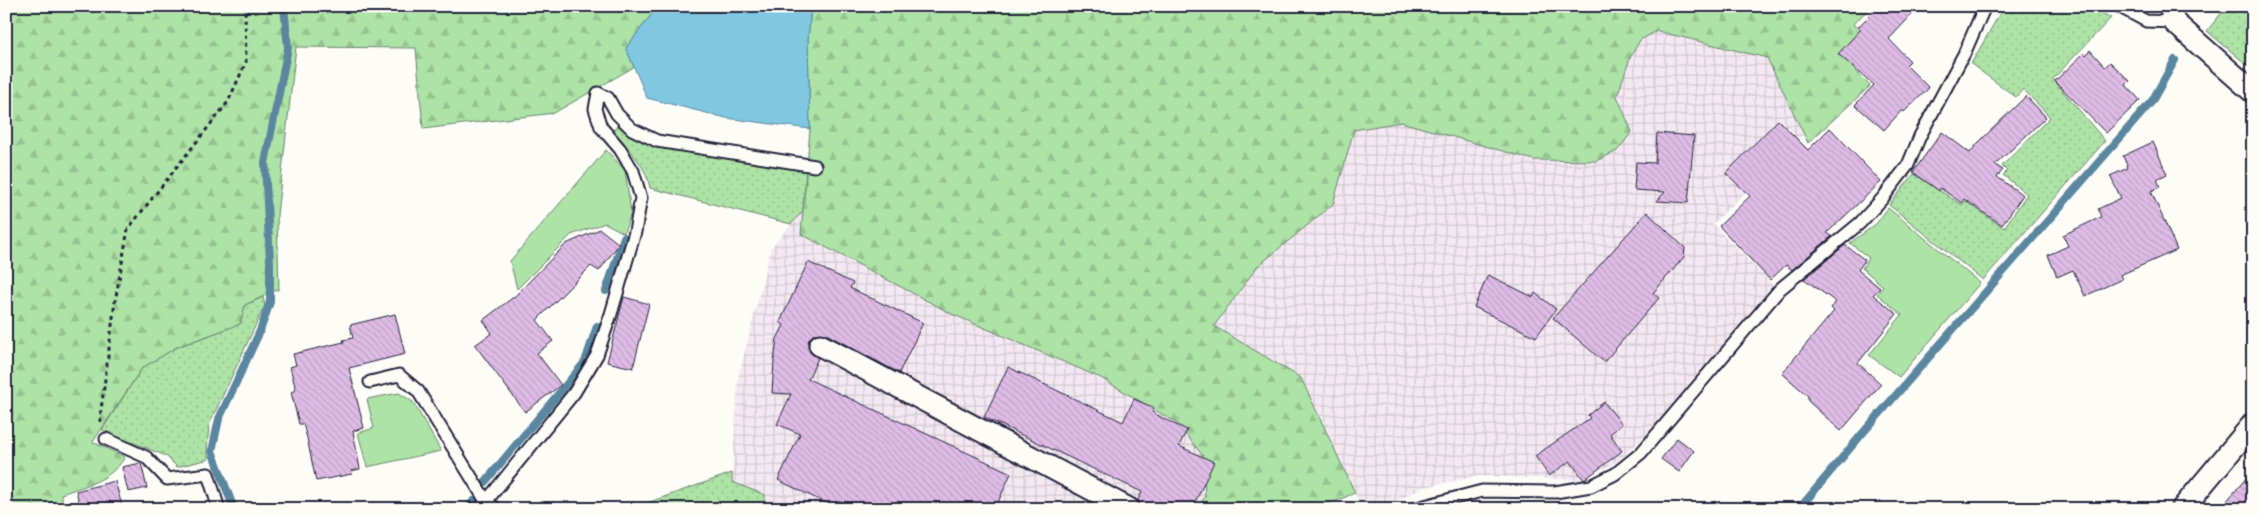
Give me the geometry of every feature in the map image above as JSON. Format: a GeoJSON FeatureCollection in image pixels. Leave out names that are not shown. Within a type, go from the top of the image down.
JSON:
{"type":"FeatureCollection","features":[{"type":"Feature","properties":{"kind":"street"},"geometry":{"type":"LineString","coordinates":[[2172,14],[2253,92]]}},
{"type":"Feature","properties":{"kind":"street"},"geometry":{"type":"LineString","coordinates":[[820,345],[1129,509]]}},
{"type":"Feature","properties":{"kind":"street"},"geometry":{"type":"LineString","coordinates":[[2182,509],[2253,424]]}},
{"type":"Feature","properties":{"kind":"lane"},"geometry":{"type":"LineString","coordinates":[[1413,509],[1482,491],[1555,492],[1591,486],[1615,474],[1641,454],[1780,289],[1860,223],[1882,199],[1908,164],[1920,136],[1964,54],[1985,6]]}},
{"type":"Feature","properties":{"kind":"lane"},"geometry":{"type":"LineString","coordinates":[[2118,6],[2146,21],[2172,14]]}},
{"type":"Feature","properties":{"kind":"lane"},"geometry":{"type":"LineString","coordinates":[[483,505],[574,393],[597,355],[635,232],[641,198],[633,171],[620,149],[602,127],[595,109],[598,93],[608,98],[617,114],[632,129],[657,141],[814,166]]}},
{"type":"Feature","properties":{"kind":"lane"},"geometry":{"type":"LineString","coordinates":[[370,382],[399,375],[418,391],[483,505],[496,509]]}},
{"type":"Feature","properties":{"kind":"lane"},"geometry":{"type":"LineString","coordinates":[[106,439],[146,457],[168,479],[208,474],[219,509]]}},
{"type":"Feature","properties":{"kind":"path"},"geometry":{"type":"LineString","coordinates":[[106,439],[100,418],[115,302],[128,229],[228,102],[246,62],[245,6]]}},
{"type":"Feature","properties":{"kind":"shaded area"},"geometry":{"type":"Polygon","coordinates":[[[1657,31],[1767,58],[1804,134],[1713,224],[1773,285],[1652,429],[1620,460],[1581,480],[1478,476],[1425,487],[1380,509],[1362,509],[1301,378],[1214,326],[1257,267],[1333,204],[1354,130],[1401,122],[1534,160],[1632,132],[1617,96],[1630,58],[1640,40],[1657,31]]]}},
{"type":"Feature","properties":{"kind":"shaded area"},"geometry":{"type":"Polygon","coordinates":[[[803,211],[801,234],[952,314],[1101,378],[1177,423],[1203,456],[1205,496],[1198,509],[735,509],[765,503],[732,482],[738,379],[771,248],[803,211]]]}},
{"type":"Feature","properties":{"kind":"green space"},"geometry":{"type":"Polygon","coordinates":[[[6,6],[658,6],[626,48],[634,67],[554,113],[423,129],[416,48],[296,47],[277,215],[279,289],[245,305],[240,324],[177,347],[142,368],[93,442],[125,457],[112,472],[89,485],[61,494],[65,509],[6,509],[6,6]]]}},
{"type":"Feature","properties":{"kind":"green space"},"geometry":{"type":"Polygon","coordinates":[[[811,6],[1872,6],[1853,24],[1877,49],[1855,71],[1870,86],[1808,143],[1767,58],[1657,31],[1640,40],[1630,58],[1617,96],[1632,132],[1617,151],[1596,161],[1534,160],[1401,122],[1354,130],[1333,204],[1257,267],[1214,326],[1301,378],[1355,493],[1317,509],[1198,509],[1205,496],[1203,456],[1177,423],[1101,378],[952,314],[801,234],[810,129],[808,40],[811,6]]]}},
{"type":"Feature","properties":{"kind":"green space"},"geometry":{"type":"Polygon","coordinates":[[[2004,6],[2090,6],[2111,18],[2053,79],[2105,141],[1983,280],[1889,205],[1914,174],[1962,205],[1965,201],[2004,228],[2027,194],[2003,175],[2007,171],[2002,166],[2050,117],[2023,89],[2016,97],[1971,64],[2004,6]]]}},
{"type":"Feature","properties":{"kind":"green space"},"geometry":{"type":"Polygon","coordinates":[[[2227,6],[2253,6],[2253,70],[2207,31],[2227,6]]]}},
{"type":"Feature","properties":{"kind":"green space"},"geometry":{"type":"Polygon","coordinates":[[[617,125],[629,135],[654,147],[806,168],[803,211],[791,224],[650,188],[645,172],[640,164],[612,132],[617,125]]]}},
{"type":"Feature","properties":{"kind":"green space"},"geometry":{"type":"Polygon","coordinates":[[[606,150],[625,170],[631,213],[624,233],[605,223],[571,235],[517,289],[510,261],[606,150]]]}},
{"type":"Feature","properties":{"kind":"green space"},"geometry":{"type":"Polygon","coordinates":[[[1888,208],[1980,283],[1899,377],[1869,355],[1902,315],[1877,294],[1883,286],[1862,268],[1869,258],[1850,243],[1876,224],[1888,208]]]}},
{"type":"Feature","properties":{"kind":"green space"},"geometry":{"type":"Polygon","coordinates":[[[263,297],[265,305],[209,425],[207,450],[209,459],[177,467],[166,456],[102,430],[142,368],[177,347],[240,324],[245,305],[263,297]]]}},
{"type":"Feature","properties":{"kind":"green space"},"geometry":{"type":"Polygon","coordinates":[[[399,393],[413,402],[441,451],[367,467],[358,433],[374,428],[367,399],[399,393]]]}},
{"type":"Feature","properties":{"kind":"green space"},"geometry":{"type":"Polygon","coordinates":[[[732,473],[732,482],[765,495],[765,503],[735,509],[644,509],[644,504],[732,473]]]}},
{"type":"Feature","properties":{"kind":"water"},"geometry":{"type":"Polygon","coordinates":[[[658,6],[811,6],[808,40],[810,129],[726,118],[647,98],[626,48],[658,6]]]}},
{"type":"Feature","properties":{"kind":"building"},"geometry":{"type":"Polygon","coordinates":[[[1879,6],[1920,6],[1889,39],[1910,61],[1906,65],[1929,88],[1904,112],[1902,110],[1884,130],[1855,105],[1874,85],[1838,54],[1861,29],[1858,27],[1879,6]]]}},
{"type":"Feature","properties":{"kind":"building"},"geometry":{"type":"Polygon","coordinates":[[[2090,50],[2105,67],[2110,62],[2130,81],[2126,85],[2140,100],[2106,133],[2055,81],[2084,53],[2086,55],[2090,50]]]}},
{"type":"Feature","properties":{"kind":"building"},"geometry":{"type":"Polygon","coordinates":[[[2026,96],[2046,117],[1995,165],[2003,170],[1997,177],[2023,195],[2002,225],[1964,199],[1962,203],[1940,188],[1939,191],[1913,172],[1942,132],[1970,153],[2026,96]]]}},
{"type":"Feature","properties":{"kind":"building"},"geometry":{"type":"Polygon","coordinates":[[[1778,120],[1808,150],[1830,128],[1881,182],[1827,233],[1832,236],[1792,270],[1786,265],[1770,280],[1719,226],[1750,196],[1726,173],[1778,120]]]}},
{"type":"Feature","properties":{"kind":"building"},"geometry":{"type":"Polygon","coordinates":[[[1657,133],[1694,136],[1688,203],[1657,201],[1665,192],[1634,190],[1636,162],[1655,163],[1657,133]]]}},
{"type":"Feature","properties":{"kind":"building"},"geometry":{"type":"Polygon","coordinates":[[[2153,142],[2167,174],[2157,179],[2160,187],[2151,191],[2177,250],[2120,275],[2122,279],[2085,296],[2073,270],[2057,277],[2048,255],[2068,246],[2063,235],[2101,217],[2098,209],[2121,198],[2110,176],[2128,168],[2123,156],[2153,142]]]}},
{"type":"Feature","properties":{"kind":"building"},"geometry":{"type":"Polygon","coordinates":[[[1647,212],[1685,248],[1684,257],[1653,293],[1659,298],[1604,362],[1553,318],[1647,212]]]}},
{"type":"Feature","properties":{"kind":"building"},"geometry":{"type":"Polygon","coordinates":[[[600,229],[619,244],[599,271],[591,266],[537,320],[553,341],[537,353],[561,385],[525,412],[475,345],[492,333],[483,320],[515,296],[566,244],[600,229]]]}},
{"type":"Feature","properties":{"kind":"building"},"geometry":{"type":"Polygon","coordinates":[[[1845,245],[1865,260],[1858,270],[1880,288],[1873,295],[1897,314],[1858,363],[1881,384],[1841,431],[1808,401],[1808,396],[1782,373],[1834,311],[1831,308],[1836,302],[1804,279],[1845,245]]]}},
{"type":"Feature","properties":{"kind":"building"},"geometry":{"type":"Polygon","coordinates":[[[808,262],[853,283],[850,288],[923,323],[899,373],[826,334],[814,334],[809,339],[808,346],[810,352],[818,358],[808,379],[1011,473],[995,509],[838,509],[778,480],[800,434],[777,424],[791,394],[772,393],[777,339],[784,325],[780,322],[808,262]]]}},
{"type":"Feature","properties":{"kind":"building"},"geometry":{"type":"Polygon","coordinates":[[[1488,275],[1533,297],[1535,293],[1556,309],[1536,337],[1474,307],[1488,275]]]}},
{"type":"Feature","properties":{"kind":"building"},"geometry":{"type":"Polygon","coordinates":[[[624,297],[649,304],[633,368],[607,362],[624,297]]]}},
{"type":"Feature","properties":{"kind":"building"},"geometry":{"type":"Polygon","coordinates":[[[395,314],[405,354],[349,368],[364,428],[353,431],[360,469],[351,471],[352,474],[316,481],[307,438],[303,424],[299,424],[291,392],[296,390],[290,367],[296,365],[293,354],[344,342],[343,340],[353,338],[350,325],[395,314]]]}},
{"type":"Feature","properties":{"kind":"building"},"geometry":{"type":"Polygon","coordinates":[[[1008,367],[1123,422],[1134,399],[1154,408],[1152,412],[1187,430],[1179,446],[1214,462],[1192,509],[1141,509],[1138,500],[1142,492],[984,417],[1008,367]]]}},
{"type":"Feature","properties":{"kind":"building"},"geometry":{"type":"Polygon","coordinates":[[[1604,402],[1622,424],[1610,434],[1622,451],[1584,480],[1570,461],[1549,476],[1535,456],[1590,418],[1588,415],[1604,402]]]}},
{"type":"Feature","properties":{"kind":"building"},"geometry":{"type":"Polygon","coordinates":[[[1677,438],[1694,451],[1679,472],[1661,459],[1677,438]]]}},
{"type":"Feature","properties":{"kind":"building"},"geometry":{"type":"Polygon","coordinates":[[[141,463],[147,488],[128,492],[122,467],[141,463]]]}},
{"type":"Feature","properties":{"kind":"building"},"geometry":{"type":"Polygon","coordinates":[[[2253,470],[2253,509],[2220,509],[2253,470]]]}},
{"type":"Feature","properties":{"kind":"building"},"geometry":{"type":"Polygon","coordinates":[[[115,481],[123,509],[81,509],[76,491],[115,481]]]}},
{"type":"Feature","properties":{"kind":"waterway"},"geometry":{"type":"LineString","coordinates":[[234,509],[212,451],[219,419],[260,331],[270,302],[265,163],[288,48],[284,6]]}},
{"type":"Feature","properties":{"kind":"waterway"},"geometry":{"type":"LineString","coordinates":[[1799,509],[2152,101],[2175,60]]}},
{"type":"Feature","properties":{"kind":"waterway"},"geometry":{"type":"LineString","coordinates":[[606,291],[624,237]]}},
{"type":"Feature","properties":{"kind":"waterway"},"geometry":{"type":"LineString","coordinates":[[485,482],[585,362],[597,326]]}},
{"type":"Feature","properties":{"kind":"waterway"},"geometry":{"type":"LineString","coordinates":[[466,509],[474,501]]}}]}
